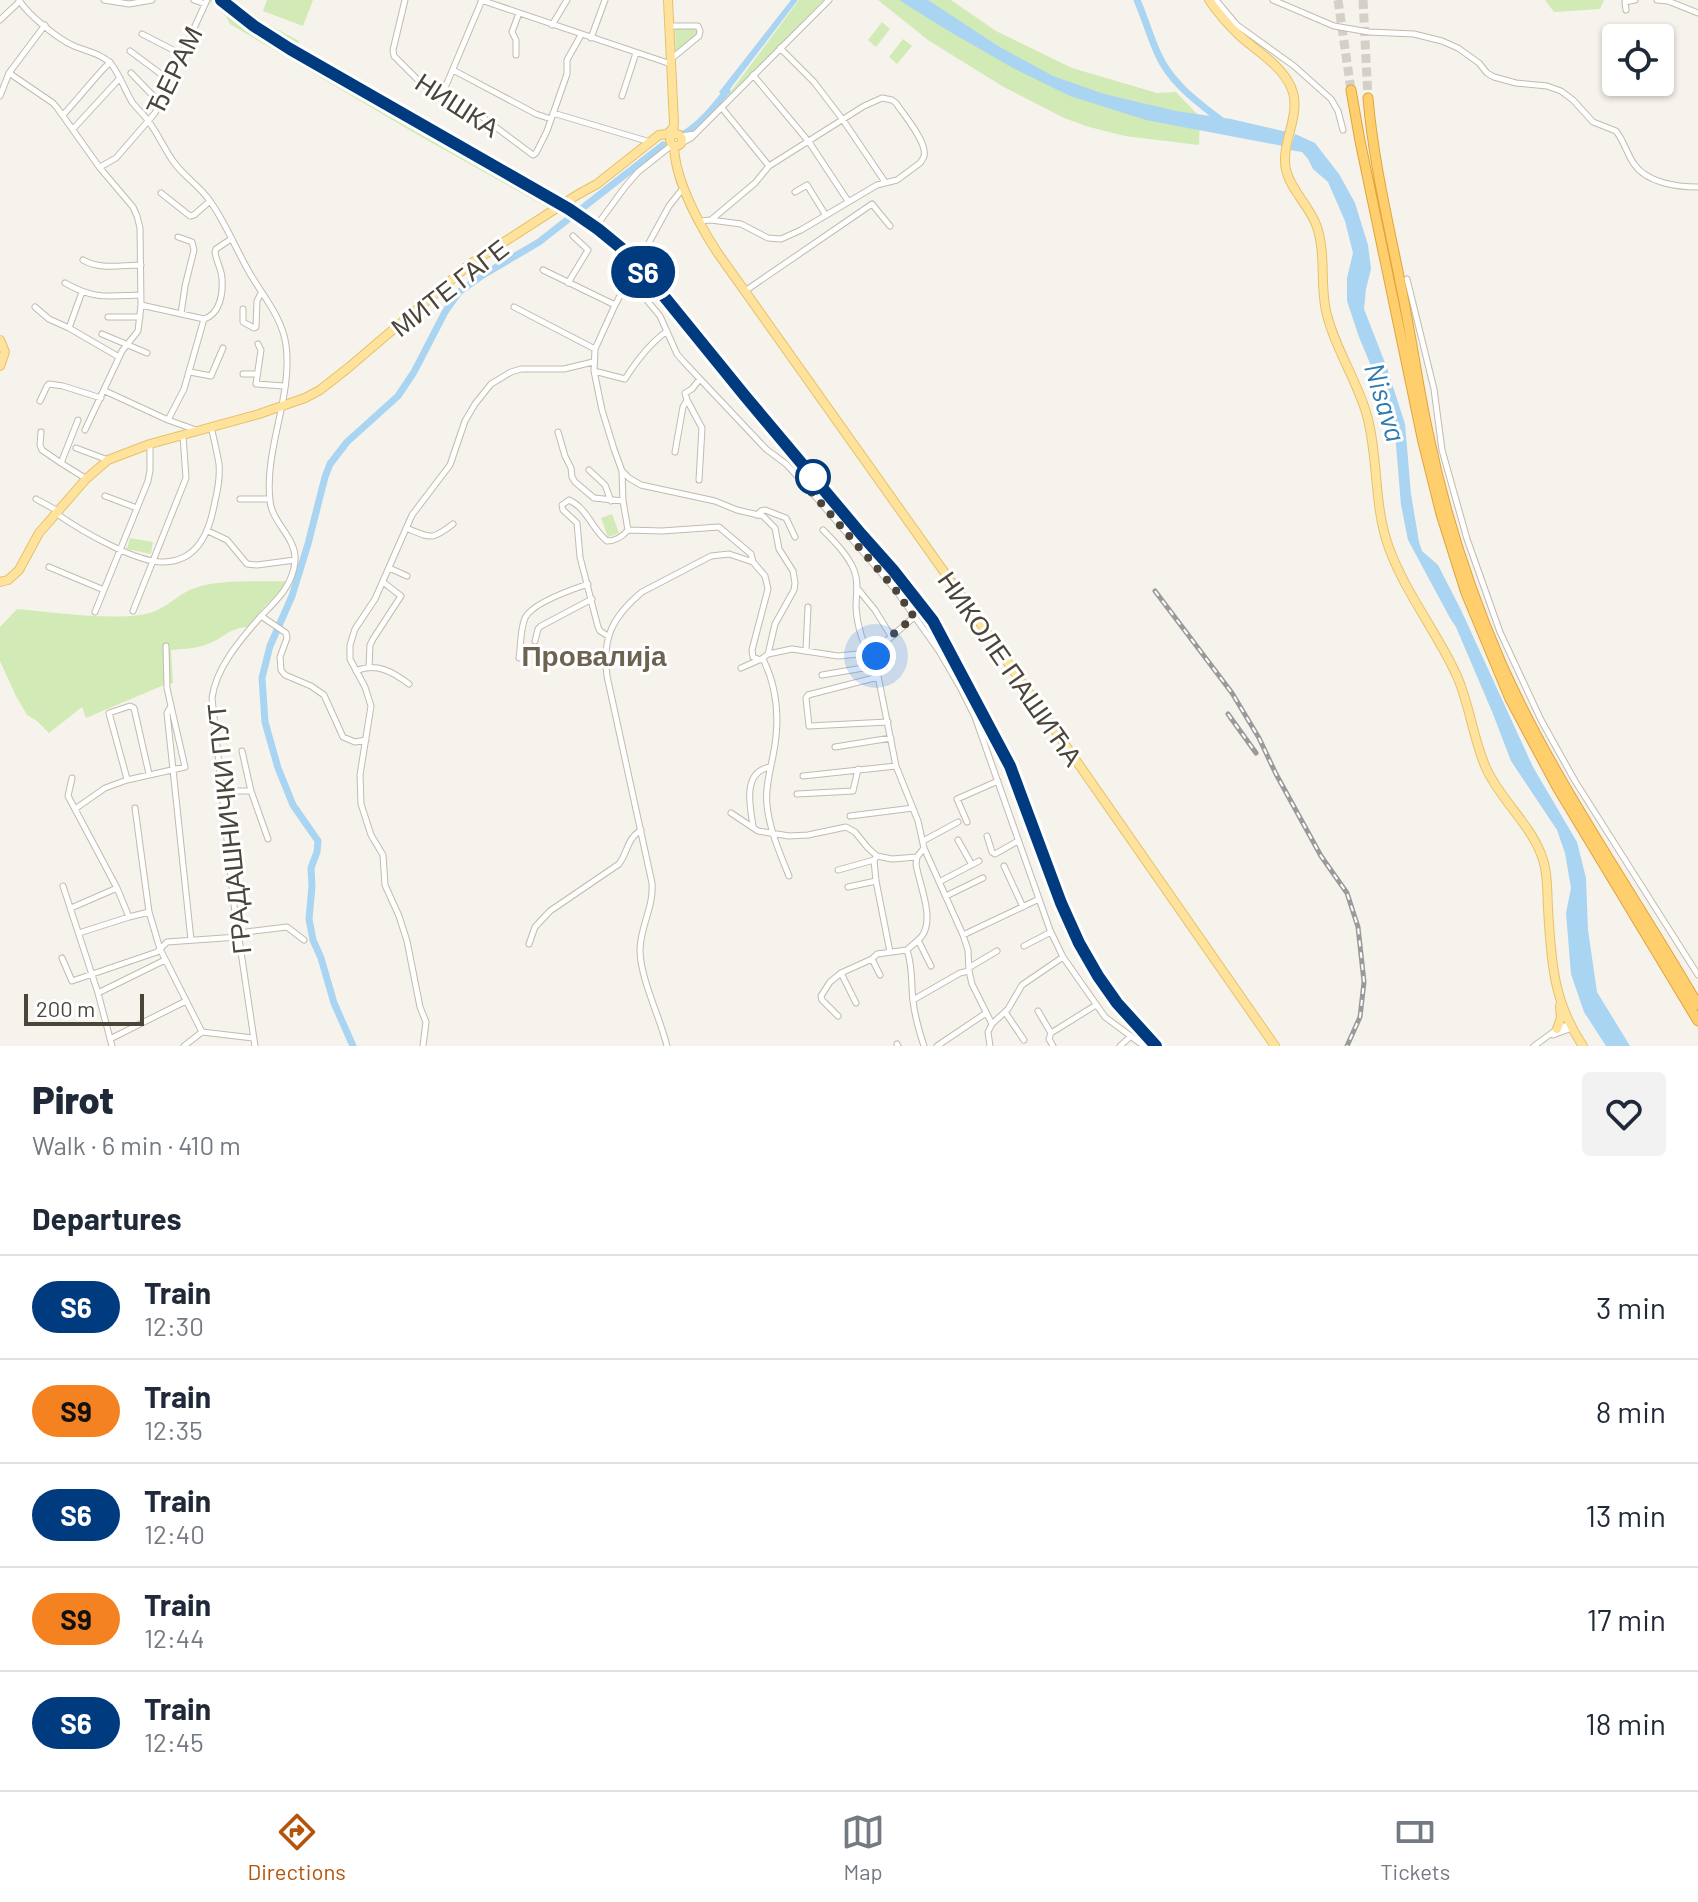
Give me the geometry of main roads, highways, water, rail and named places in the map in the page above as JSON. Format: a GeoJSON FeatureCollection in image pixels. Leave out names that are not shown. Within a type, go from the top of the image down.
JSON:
{"type":"FeatureCollection","features":[{"type":"Feature","properties":{"kind":"highway"},"geometry":{"type":"LineString","coordinates":[[1351,90],[1423,442],[1466,593],[1510,699],[1557,787],[1698,1021]]}},
{"type":"Feature","properties":{"kind":"highway"},"geometry":{"type":"LineString","coordinates":[[1368,98],[1379,181],[1428,432],[1468,578],[1501,663],[1548,755],[1589,828],[1698,1005]]}},
{"type":"Feature","properties":{"kind":"main road","name":"НИКОЛЕ ПАШИЋА"},"geometry":{"type":"LineString","coordinates":[[668,0],[677,160],[684,187],[699,221],[744,292],[976,616],[1275,1046]]}},
{"type":"Feature","properties":{"kind":"main road"},"geometry":{"type":"LineString","coordinates":[[1209,0],[1229,26],[1287,78],[1294,96],[1294,118],[1285,161],[1288,178],[1308,208],[1319,232],[1324,302],[1331,330],[1369,422],[1381,513],[1390,550],[1458,680],[1487,769],[1532,837],[1543,860],[1551,960],[1560,1001],[1561,1018],[1557,1029]]}},
{"type":"Feature","properties":{"kind":"main road","name":"МИТЕ ГАГЕ"},"geometry":{"type":"LineString","coordinates":[[0,582],[8,580],[19,570],[35,539],[86,479],[108,460],[150,444],[305,398],[330,383],[462,270],[597,184],[653,140],[674,138]]}},
{"type":"Feature","properties":{"kind":"main road"},"geometry":{"type":"LineString","coordinates":[[0,340],[5,352],[0,366]]}},
{"type":"Feature","properties":{"kind":"main road"},"geometry":{"type":"LineString","coordinates":[[1560,1001],[1583,1046]]}},
{"type":"Feature","properties":{"kind":"water"},"geometry":{"type":"Polygon","coordinates":[[[791,0],[798,0],[724,97],[719,92],[791,0]]]}},
{"type":"Feature","properties":{"kind":"water"},"geometry":{"type":"Polygon","coordinates":[[[899,0],[928,0],[998,46],[1053,76],[1104,94],[1287,132],[1283,146],[1146,120],[1070,96],[1013,68],[899,0]]]}},
{"type":"Feature","properties":{"kind":"water"},"geometry":{"type":"Polygon","coordinates":[[[1295,134],[1315,143],[1339,174],[1355,203],[1368,245],[1371,269],[1364,309],[1405,424],[1419,542],[1422,551],[1438,565],[1533,767],[1577,842],[1586,878],[1588,930],[1597,992],[1630,1046],[1606,1046],[1584,1012],[1571,974],[1566,913],[1571,888],[1557,830],[1511,761],[1456,627],[1408,540],[1401,505],[1394,421],[1347,301],[1347,278],[1353,253],[1345,221],[1328,182],[1313,169],[1302,152],[1290,150],[1295,134]]]}},
{"type":"Feature","properties":{"kind":"waterway"},"geometry":{"type":"LineString","coordinates":[[1137,0],[1158,54],[1170,75],[1223,122]]}},
{"type":"Feature","properties":{"kind":"waterway"},"geometry":{"type":"LineString","coordinates":[[684,134],[702,120],[727,91]]}},
{"type":"Feature","properties":{"kind":"waterway"},"geometry":{"type":"LineString","coordinates":[[353,1046],[334,1003],[309,919],[311,868],[318,841],[293,805],[278,768],[265,722],[262,678],[270,646],[292,596],[325,477],[330,464],[347,442],[398,396],[459,292],[539,242],[663,145]]}},
{"type":"Feature","properties":{"kind":"tunnel"},"geometry":{"type":"LineString","coordinates":[[1338,0],[1351,90]]}},
{"type":"Feature","properties":{"kind":"tunnel"},"geometry":{"type":"LineString","coordinates":[[1363,0],[1368,98]]}},
{"type":"Feature","properties":{"kind":"railway"},"geometry":{"type":"LineString","coordinates":[[221,0],[290,49],[569,209],[632,257],[933,621],[1001,748],[1079,943],[1117,1003],[1156,1046]]}},
{"type":"Feature","properties":{"kind":"railway"},"geometry":{"type":"LineString","coordinates":[[1155,591],[1232,693],[1321,856],[1347,893],[1358,927],[1364,982],[1360,1017],[1347,1046]]}},
{"type":"Feature","properties":{"kind":"railway"},"geometry":{"type":"LineString","coordinates":[[1228,714],[1256,753]]}},
{"type":"Feature","properties":{"kind":"train","name":"S6"},"geometry":{"type":"LineString","coordinates":[[221,0],[290,49],[569,209],[632,257],[933,621],[1010,766],[1079,943],[1117,1003],[1156,1046]]}},
{"type":"Feature","properties":{"kind":"district","name":"Провалија"},"geometry":{"type":"Point","coordinates":[594,655]}},
{"type":"Feature","properties":{"kind":"water label","name":"Nisava"},"geometry":{"type":"Point","coordinates":[1386,402]}}]}
